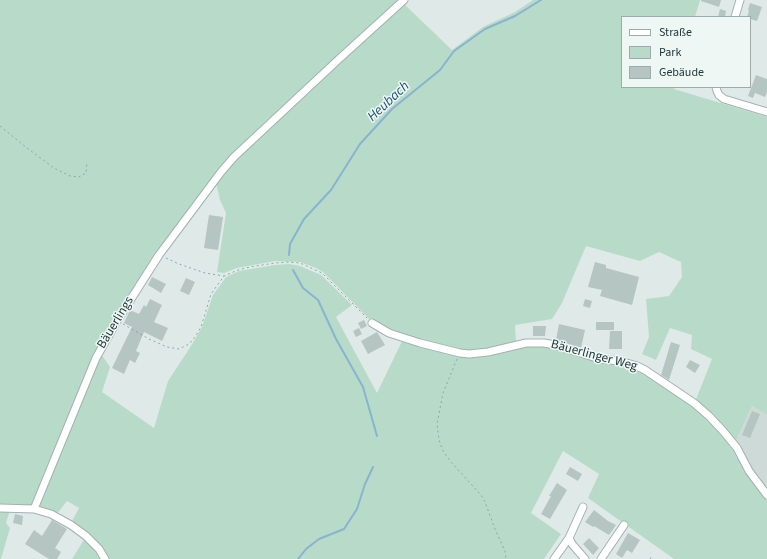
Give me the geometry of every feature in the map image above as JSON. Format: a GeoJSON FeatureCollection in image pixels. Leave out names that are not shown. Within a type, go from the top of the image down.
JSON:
{"type":"FeatureCollection","features":[{"type":"Feature","properties":{"kind":"street","name":"Bäuerlings"},"geometry":{"type":"LineString","coordinates":[[34,510],[96,358],[117,321],[159,255],[221,172],[234,157],[404,0]]}},
{"type":"Feature","properties":{"kind":"street"},"geometry":{"type":"LineString","coordinates":[[735,16],[740,0]]}},
{"type":"Feature","properties":{"kind":"street"},"geometry":{"type":"LineString","coordinates":[[716,88],[719,95],[724,99],[767,112]]}},
{"type":"Feature","properties":{"kind":"street","name":"Bäuerlinger Weg"},"geometry":{"type":"LineString","coordinates":[[372,323],[389,333],[420,343],[460,353],[469,354],[488,352],[526,343],[544,343],[555,345],[600,360],[620,361],[637,366],[694,403],[709,416],[736,448],[749,471],[767,495]]}},
{"type":"Feature","properties":{"kind":"street"},"geometry":{"type":"LineString","coordinates":[[554,559],[569,538],[583,507]]}},
{"type":"Feature","properties":{"kind":"street"},"geometry":{"type":"LineString","coordinates":[[0,508],[34,510],[50,514],[71,525],[86,536],[99,549],[105,559]]}},
{"type":"Feature","properties":{"kind":"street"},"geometry":{"type":"LineString","coordinates":[[601,559],[624,525]]}},
{"type":"Feature","properties":{"kind":"street"},"geometry":{"type":"LineString","coordinates":[[569,538],[572,544],[585,559]]}},
{"type":"Feature","properties":{"kind":"path"},"geometry":{"type":"LineString","coordinates":[[0,126],[54,168],[70,176],[79,177],[86,173],[87,162]]}},
{"type":"Feature","properties":{"kind":"path"},"geometry":{"type":"LineString","coordinates":[[159,255],[200,272],[224,276]]}},
{"type":"Feature","properties":{"kind":"path"},"geometry":{"type":"LineString","coordinates":[[117,321],[149,339],[167,347],[179,350],[190,344],[195,337],[201,327],[211,294],[224,276],[238,270],[288,262],[300,263],[322,273],[372,323]]}},
{"type":"Feature","properties":{"kind":"path"},"geometry":{"type":"LineString","coordinates":[[460,353],[443,393],[437,424],[439,440],[443,451],[481,495],[485,502],[505,551],[506,559]]}},
{"type":"Feature","properties":{"kind":"shaded area"},"geometry":{"type":"Polygon","coordinates":[[[752,406],[767,415],[767,493],[735,443],[752,406]]]}},
{"type":"Feature","properties":{"kind":"green space"},"geometry":{"type":"Polygon","coordinates":[[[0,0],[401,0],[232,155],[115,319],[33,507],[0,506],[0,0]]]}},
{"type":"Feature","properties":{"kind":"green space"},"geometry":{"type":"Polygon","coordinates":[[[533,0],[700,0],[695,16],[621,16],[621,88],[674,88],[767,117],[767,415],[752,406],[735,443],[695,402],[712,359],[691,349],[692,335],[670,328],[656,360],[642,354],[649,337],[646,299],[669,296],[682,277],[681,262],[659,252],[640,261],[586,246],[562,303],[552,319],[515,325],[516,343],[487,350],[460,351],[390,332],[372,322],[323,272],[300,262],[275,261],[237,268],[224,273],[217,272],[226,213],[220,200],[216,183],[236,160],[403,3],[452,50],[483,27],[515,12],[533,0]]]}},
{"type":"Feature","properties":{"kind":"green space"},"geometry":{"type":"Polygon","coordinates":[[[289,264],[300,266],[321,275],[352,305],[336,317],[377,393],[403,339],[457,355],[535,344],[636,367],[693,404],[722,432],[767,497],[767,559],[674,559],[588,498],[599,474],[563,451],[531,513],[561,534],[544,559],[108,559],[71,523],[79,508],[67,501],[56,515],[37,508],[101,354],[110,367],[102,392],[154,428],[168,381],[202,327],[213,295],[226,277],[239,271],[289,264]]]}},
{"type":"Feature","properties":{"kind":"green space"},"geometry":{"type":"Polygon","coordinates":[[[0,510],[10,510],[6,523],[10,528],[1,559],[0,559],[0,510]]]}},
{"type":"Feature","properties":{"kind":"green space"},"geometry":{"type":"Polygon","coordinates":[[[85,538],[103,559],[72,559],[85,538]]]}},
{"type":"Feature","properties":{"kind":"building"},"geometry":{"type":"Polygon","coordinates":[[[701,0],[721,0],[719,7],[701,0]]]}},
{"type":"Feature","properties":{"kind":"building"},"geometry":{"type":"Polygon","coordinates":[[[750,3],[762,7],[757,21],[751,19],[751,16],[747,16],[750,3]]]}},
{"type":"Feature","properties":{"kind":"building"},"geometry":{"type":"Polygon","coordinates":[[[720,9],[726,11],[725,16],[718,16],[720,9]]]}},
{"type":"Feature","properties":{"kind":"building"},"geometry":{"type":"Polygon","coordinates":[[[756,75],[767,79],[767,92],[765,97],[755,93],[753,98],[748,96],[756,75]]]}},
{"type":"Feature","properties":{"kind":"building"},"geometry":{"type":"Polygon","coordinates":[[[209,215],[223,217],[218,250],[204,248],[209,215]]]}},
{"type":"Feature","properties":{"kind":"building"},"geometry":{"type":"Polygon","coordinates":[[[595,262],[606,265],[606,268],[639,277],[632,305],[600,296],[602,290],[588,287],[595,262]]]}},
{"type":"Feature","properties":{"kind":"building"},"geometry":{"type":"Polygon","coordinates":[[[152,277],[166,284],[161,293],[148,285],[152,277]]]}},
{"type":"Feature","properties":{"kind":"building"},"geometry":{"type":"Polygon","coordinates":[[[186,278],[195,282],[189,295],[180,291],[186,278]]]}},
{"type":"Feature","properties":{"kind":"building"},"geometry":{"type":"Polygon","coordinates":[[[150,299],[162,305],[154,322],[168,328],[162,341],[144,332],[136,351],[140,353],[135,363],[130,360],[124,374],[112,368],[132,327],[124,323],[130,310],[139,314],[144,305],[146,307],[150,299]]]}},
{"type":"Feature","properties":{"kind":"building"},"geometry":{"type":"Polygon","coordinates":[[[585,299],[592,301],[590,308],[583,306],[585,299]]]}},
{"type":"Feature","properties":{"kind":"building"},"geometry":{"type":"Polygon","coordinates":[[[364,320],[367,326],[361,329],[358,323],[364,320]]]}},
{"type":"Feature","properties":{"kind":"building"},"geometry":{"type":"Polygon","coordinates":[[[596,322],[614,322],[614,330],[596,330],[596,322]]]}},
{"type":"Feature","properties":{"kind":"building"},"geometry":{"type":"Polygon","coordinates":[[[559,324],[585,330],[581,348],[556,340],[559,324]]]}},
{"type":"Feature","properties":{"kind":"building"},"geometry":{"type":"Polygon","coordinates":[[[533,326],[546,326],[545,336],[533,336],[533,326]]]}},
{"type":"Feature","properties":{"kind":"building"},"geometry":{"type":"Polygon","coordinates":[[[359,328],[362,334],[356,337],[353,331],[359,328]]]}},
{"type":"Feature","properties":{"kind":"building"},"geometry":{"type":"Polygon","coordinates":[[[610,331],[622,331],[622,349],[609,349],[610,331]]]}},
{"type":"Feature","properties":{"kind":"building"},"geometry":{"type":"Polygon","coordinates":[[[377,332],[385,345],[368,354],[361,341],[377,332]]]}},
{"type":"Feature","properties":{"kind":"building"},"geometry":{"type":"Polygon","coordinates":[[[671,342],[680,345],[669,380],[661,375],[671,342]]]}},
{"type":"Feature","properties":{"kind":"building"},"geometry":{"type":"Polygon","coordinates":[[[690,360],[700,365],[695,373],[686,367],[690,360]]]}},
{"type":"Feature","properties":{"kind":"building"},"geometry":{"type":"Polygon","coordinates":[[[752,411],[760,414],[750,438],[742,435],[752,411]]]}},
{"type":"Feature","properties":{"kind":"building"},"geometry":{"type":"Polygon","coordinates":[[[570,467],[582,474],[578,481],[566,474],[570,467]]]}},
{"type":"Feature","properties":{"kind":"building"},"geometry":{"type":"Polygon","coordinates":[[[557,483],[567,490],[550,519],[541,514],[557,483]]]}},
{"type":"Feature","properties":{"kind":"building"},"geometry":{"type":"Polygon","coordinates":[[[594,510],[608,521],[616,525],[609,535],[585,522],[594,510]]]}},
{"type":"Feature","properties":{"kind":"building"},"geometry":{"type":"Polygon","coordinates":[[[15,514],[23,516],[22,525],[13,523],[15,514]]]}},
{"type":"Feature","properties":{"kind":"building"},"geometry":{"type":"Polygon","coordinates":[[[52,520],[67,529],[55,548],[61,552],[57,559],[49,559],[25,544],[34,530],[42,536],[52,520]]]}},
{"type":"Feature","properties":{"kind":"building"},"geometry":{"type":"Polygon","coordinates":[[[628,533],[640,540],[632,553],[627,550],[622,558],[616,554],[628,533]]]}},
{"type":"Feature","properties":{"kind":"building"},"geometry":{"type":"Polygon","coordinates":[[[589,538],[599,548],[593,555],[583,544],[589,538]]]}},
{"type":"Feature","properties":{"kind":"waterway","name":"Heubach"},"geometry":{"type":"LineString","coordinates":[[289,255],[290,244],[304,219],[331,190],[360,144],[392,109],[440,70],[454,51],[485,29],[515,16],[541,0]]}},
{"type":"Feature","properties":{"kind":"waterway","name":"Heubach"},"geometry":{"type":"LineString","coordinates":[[293,270],[303,288],[318,300],[336,339],[363,387],[377,436]]}},
{"type":"Feature","properties":{"kind":"waterway","name":"Heubach"},"geometry":{"type":"LineString","coordinates":[[298,559],[306,549],[319,539],[344,529],[357,509],[365,484],[373,467]]}}]}
